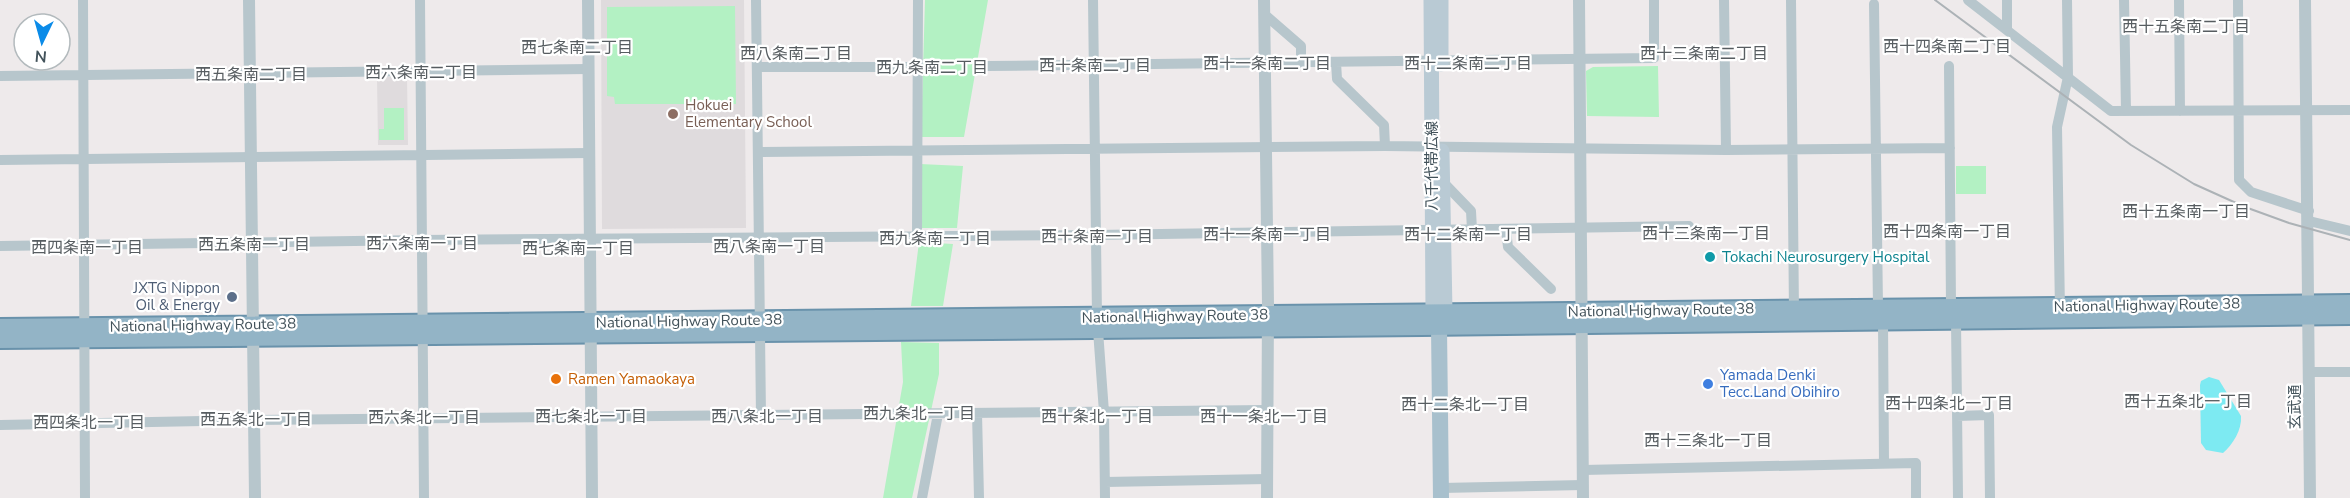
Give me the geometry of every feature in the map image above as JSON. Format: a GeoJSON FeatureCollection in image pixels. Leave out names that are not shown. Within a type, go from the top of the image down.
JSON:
{"type":"FeatureCollection","features":[{"type":"Feature","properties":{"kind":"highway","name":"National Highway Route 38"},"geometry":{"type":"LineString","coordinates":[[0,327],[85,332],[759,327],[1439,317],[1582,318],[2309,310],[2350,303]]}},
{"type":"Feature","properties":{"kind":"highway","name":"National Highway Route 38"},"geometry":{"type":"LineString","coordinates":[[2309,310],[2350,316]]}},
{"type":"Feature","properties":{"kind":"highway","name":"National Highway Route 38"},"geometry":{"type":"LineString","coordinates":[[0,340],[85,332]]}},
{"type":"Feature","properties":{"kind":"main road","name":"八千代帯広線"},"geometry":{"type":"LineString","coordinates":[[1431,0],[1436,60],[1439,317]]}},
{"type":"Feature","properties":{"kind":"main road","name":"八千代帯広線"},"geometry":{"type":"LineString","coordinates":[[1436,60],[1441,0]]}},
{"type":"Feature","properties":{"kind":"main road","name":"八千代帯広線"},"geometry":{"type":"LineString","coordinates":[[1437,147],[1443,182],[1438,230]]}},
{"type":"Feature","properties":{"kind":"main road"},"geometry":{"type":"LineString","coordinates":[[1439,317],[1441,493]]}},
{"type":"Feature","properties":{"kind":"street"},"geometry":{"type":"LineString","coordinates":[[83,0],[86,498]]}},
{"type":"Feature","properties":{"kind":"street"},"geometry":{"type":"LineString","coordinates":[[249,0],[255,498]]}},
{"type":"Feature","properties":{"kind":"street"},"geometry":{"type":"LineString","coordinates":[[420,0],[424,498]]}},
{"type":"Feature","properties":{"kind":"street"},"geometry":{"type":"LineString","coordinates":[[588,0],[592,498]]}},
{"type":"Feature","properties":{"kind":"street"},"geometry":{"type":"LineString","coordinates":[[756,0],[761,416]]}},
{"type":"Feature","properties":{"kind":"street"},"geometry":{"type":"LineString","coordinates":[[917,236],[918,0]]}},
{"type":"Feature","properties":{"kind":"street"},"geometry":{"type":"LineString","coordinates":[[1093,0],[1098,323],[1104,412],[1105,498]]}},
{"type":"Feature","properties":{"kind":"street"},"geometry":{"type":"LineString","coordinates":[[1264,0],[1267,498]]}},
{"type":"Feature","properties":{"kind":"street"},"geometry":{"type":"LineString","coordinates":[[1441,493],[1583,492],[1578,0]]}},
{"type":"Feature","properties":{"kind":"street"},"geometry":{"type":"LineString","coordinates":[[987,66],[1654,58],[1654,0]]}},
{"type":"Feature","properties":{"kind":"street"},"geometry":{"type":"LineString","coordinates":[[1724,0],[1726,150]]}},
{"type":"Feature","properties":{"kind":"street"},"geometry":{"type":"LineString","coordinates":[[1791,0],[1794,315]]}},
{"type":"Feature","properties":{"kind":"street"},"geometry":{"type":"LineString","coordinates":[[1968,0],[2111,111],[2350,110]]}},
{"type":"Feature","properties":{"kind":"street"},"geometry":{"type":"LineString","coordinates":[[2007,0],[2007,30]]}},
{"type":"Feature","properties":{"kind":"street"},"geometry":{"type":"LineString","coordinates":[[2060,313],[2057,127],[2068,77],[2067,0]]}},
{"type":"Feature","properties":{"kind":"street"},"geometry":{"type":"LineString","coordinates":[[2124,0],[2126,111]]}},
{"type":"Feature","properties":{"kind":"street"},"geometry":{"type":"LineString","coordinates":[[2179,0],[2180,111]]}},
{"type":"Feature","properties":{"kind":"street"},"geometry":{"type":"LineString","coordinates":[[2238,0],[2239,180],[2251,192],[2350,231]]}},
{"type":"Feature","properties":{"kind":"street","name":"玄武通"},"geometry":{"type":"LineString","coordinates":[[2305,0],[2309,216],[2310,498]]}},
{"type":"Feature","properties":{"kind":"street"},"geometry":{"type":"LineString","coordinates":[[1874,4],[1884,464]]}},
{"type":"Feature","properties":{"kind":"street"},"geometry":{"type":"LineString","coordinates":[[1264,14],[1301,46],[1301,63]]}},
{"type":"Feature","properties":{"kind":"street"},"geometry":{"type":"LineString","coordinates":[[1336,62],[1337,79],[1384,125],[1385,146]]}},
{"type":"Feature","properties":{"kind":"street"},"geometry":{"type":"LineString","coordinates":[[1949,66],[1958,498]]}},
{"type":"Feature","properties":{"kind":"street"},"geometry":{"type":"LineString","coordinates":[[757,67],[918,67]]}},
{"type":"Feature","properties":{"kind":"street"},"geometry":{"type":"LineString","coordinates":[[0,76],[588,69]]}},
{"type":"Feature","properties":{"kind":"street"},"geometry":{"type":"LineString","coordinates":[[758,152],[1385,146],[1726,150],[1950,148]]}},
{"type":"Feature","properties":{"kind":"street"},"geometry":{"type":"LineString","coordinates":[[0,160],[589,153]]}},
{"type":"Feature","properties":{"kind":"street"},"geometry":{"type":"LineString","coordinates":[[1443,182],[1471,211],[1472,230]]}},
{"type":"Feature","properties":{"kind":"street"},"geometry":{"type":"LineString","coordinates":[[0,246],[1266,233],[1689,226]]}},
{"type":"Feature","properties":{"kind":"street"},"geometry":{"type":"LineString","coordinates":[[1506,230],[1508,247],[1551,289]]}},
{"type":"Feature","properties":{"kind":"street"},"geometry":{"type":"LineString","coordinates":[[2310,372],[2350,372]]}},
{"type":"Feature","properties":{"kind":"street"},"geometry":{"type":"LineString","coordinates":[[0,425],[422,418],[1268,410]]}},
{"type":"Feature","properties":{"kind":"street"},"geometry":{"type":"LineString","coordinates":[[978,413],[980,498]]}},
{"type":"Feature","properties":{"kind":"street"},"geometry":{"type":"LineString","coordinates":[[922,498],[938,414]]}},
{"type":"Feature","properties":{"kind":"street"},"geometry":{"type":"LineString","coordinates":[[1957,416],[1989,415],[1990,498]]}},
{"type":"Feature","properties":{"kind":"street"},"geometry":{"type":"LineString","coordinates":[[1583,470],[1916,463],[1916,498]]}},
{"type":"Feature","properties":{"kind":"street"},"geometry":{"type":"LineString","coordinates":[[1105,482],[1267,479]]}},
{"type":"Feature","properties":{"kind":"shaded area","name":"Hokuei Elementary School"},"geometry":{"type":"Polygon","coordinates":[[[601,0],[744,0],[746,228],[602,229],[601,0]]]}},
{"type":"Feature","properties":{"kind":"shaded area"},"geometry":{"type":"Polygon","coordinates":[[[377,77],[407,77],[408,145],[378,145],[377,77]]]}},
{"type":"Feature","properties":{"kind":"green space"},"geometry":{"type":"Polygon","coordinates":[[[925,0],[988,0],[964,137],[921,137],[925,0]]]}},
{"type":"Feature","properties":{"kind":"green space"},"geometry":{"type":"Polygon","coordinates":[[[735,6],[736,104],[615,104],[614,97],[607,96],[607,7],[735,6]]]}},
{"type":"Feature","properties":{"kind":"green space"},"geometry":{"type":"Polygon","coordinates":[[[1658,66],[1659,117],[1587,116],[1586,71],[1593,67],[1658,66]]]}},
{"type":"Feature","properties":{"kind":"green space"},"geometry":{"type":"Polygon","coordinates":[[[384,108],[404,108],[404,140],[379,140],[379,129],[384,129],[384,108]]]}},
{"type":"Feature","properties":{"kind":"green space"},"geometry":{"type":"Polygon","coordinates":[[[920,164],[963,166],[957,228],[920,228],[920,164]]]}},
{"type":"Feature","properties":{"kind":"green space"},"geometry":{"type":"Polygon","coordinates":[[[1956,166],[1986,166],[1986,194],[1956,194],[1956,166]]]}},
{"type":"Feature","properties":{"kind":"green space"},"geometry":{"type":"Polygon","coordinates":[[[919,242],[953,244],[943,306],[911,306],[919,242]]]}},
{"type":"Feature","properties":{"kind":"green space"},"geometry":{"type":"Polygon","coordinates":[[[901,342],[939,343],[939,374],[912,498],[883,498],[903,382],[901,342]]]}},
{"type":"Feature","properties":{"kind":"water"},"geometry":{"type":"Polygon","coordinates":[[[2209,377],[2219,380],[2241,416],[2236,436],[2223,453],[2206,450],[2201,443],[2200,385],[2201,381],[2209,377]]]}},
{"type":"Feature","properties":{"kind":"railway"},"geometry":{"type":"LineString","coordinates":[[1935,0],[2131,145],[2194,184],[2245,207],[2289,223],[2350,240]]}},
{"type":"Feature","properties":{"kind":"place","name":"Hokuei Elementary School"},"geometry":{"type":"Point","coordinates":[673,114]}},
{"type":"Feature","properties":{"kind":"place","name":"Tokachi Neurosurgery Hospital"},"geometry":{"type":"Point","coordinates":[1710,257]}},
{"type":"Feature","properties":{"kind":"place","name":"JXTG Nippon Oil & Energy"},"geometry":{"type":"Point","coordinates":[232,297]}},
{"type":"Feature","properties":{"kind":"place","name":"Ramen Yamaokaya"},"geometry":{"type":"Point","coordinates":[556,379]}},
{"type":"Feature","properties":{"kind":"place","name":"Yamada Denki Tecc.Land Obihiro"},"geometry":{"type":"Point","coordinates":[1708,384]}},
{"type":"Feature","properties":{"kind":"district","name":"西十五条南二丁目"},"geometry":{"type":"Point","coordinates":[2186,26]}},
{"type":"Feature","properties":{"kind":"district","name":"西十四条南二丁目"},"geometry":{"type":"Point","coordinates":[1947,46]}},
{"type":"Feature","properties":{"kind":"district","name":"西七条南二丁目"},"geometry":{"type":"Point","coordinates":[577,47]}},
{"type":"Feature","properties":{"kind":"district","name":"西八条南二丁目"},"geometry":{"type":"Point","coordinates":[796,53]}},
{"type":"Feature","properties":{"kind":"district","name":"西十三条南二丁目"},"geometry":{"type":"Point","coordinates":[1704,53]}},
{"type":"Feature","properties":{"kind":"district","name":"西十一条南二丁目"},"geometry":{"type":"Point","coordinates":[1267,63]}},
{"type":"Feature","properties":{"kind":"district","name":"西十二条南二丁目"},"geometry":{"type":"Point","coordinates":[1468,63]}},
{"type":"Feature","properties":{"kind":"district","name":"西十条南二丁目"},"geometry":{"type":"Point","coordinates":[1095,65]}},
{"type":"Feature","properties":{"kind":"district","name":"西九条南二丁目"},"geometry":{"type":"Point","coordinates":[932,67]}},
{"type":"Feature","properties":{"kind":"district","name":"西六条南二丁目"},"geometry":{"type":"Point","coordinates":[421,72]}},
{"type":"Feature","properties":{"kind":"district","name":"西五条南二丁目"},"geometry":{"type":"Point","coordinates":[251,74]}},
{"type":"Feature","properties":{"kind":"district","name":"西十五条南一丁目"},"geometry":{"type":"Point","coordinates":[2186,211]}},
{"type":"Feature","properties":{"kind":"district","name":"西十四条南一丁目"},"geometry":{"type":"Point","coordinates":[1947,231]}},
{"type":"Feature","properties":{"kind":"district","name":"西十三条南一丁目"},"geometry":{"type":"Point","coordinates":[1706,233]}},
{"type":"Feature","properties":{"kind":"district","name":"西十一条南一丁目"},"geometry":{"type":"Point","coordinates":[1267,234]}},
{"type":"Feature","properties":{"kind":"district","name":"西十二条南一丁目"},"geometry":{"type":"Point","coordinates":[1468,234]}},
{"type":"Feature","properties":{"kind":"district","name":"西十条南一丁目"},"geometry":{"type":"Point","coordinates":[1097,236]}},
{"type":"Feature","properties":{"kind":"district","name":"西九条南一丁目"},"geometry":{"type":"Point","coordinates":[935,238]}},
{"type":"Feature","properties":{"kind":"district","name":"西六条南一丁目"},"geometry":{"type":"Point","coordinates":[422,243]}},
{"type":"Feature","properties":{"kind":"district","name":"西五条南一丁目"},"geometry":{"type":"Point","coordinates":[254,244]}},
{"type":"Feature","properties":{"kind":"district","name":"西八条南一丁目"},"geometry":{"type":"Point","coordinates":[769,246]}},
{"type":"Feature","properties":{"kind":"district","name":"西四条南一丁目"},"geometry":{"type":"Point","coordinates":[87,247]}},
{"type":"Feature","properties":{"kind":"district","name":"西七条南一丁目"},"geometry":{"type":"Point","coordinates":[578,248]}},
{"type":"Feature","properties":{"kind":"district","name":"西十五条北一丁目"},"geometry":{"type":"Point","coordinates":[2188,401]}},
{"type":"Feature","properties":{"kind":"district","name":"西十四条北一丁目"},"geometry":{"type":"Point","coordinates":[1949,403]}},
{"type":"Feature","properties":{"kind":"district","name":"西十二条北一丁目"},"geometry":{"type":"Point","coordinates":[1465,404]}},
{"type":"Feature","properties":{"kind":"district","name":"西九条北一丁目"},"geometry":{"type":"Point","coordinates":[919,413]}},
{"type":"Feature","properties":{"kind":"district","name":"西七条北一丁目"},"geometry":{"type":"Point","coordinates":[591,416]}},
{"type":"Feature","properties":{"kind":"district","name":"西八条北一丁目"},"geometry":{"type":"Point","coordinates":[767,416]}},
{"type":"Feature","properties":{"kind":"district","name":"西十条北一丁目"},"geometry":{"type":"Point","coordinates":[1097,416]}},
{"type":"Feature","properties":{"kind":"district","name":"西十一条北一丁目"},"geometry":{"type":"Point","coordinates":[1264,416]}},
{"type":"Feature","properties":{"kind":"district","name":"西六条北一丁目"},"geometry":{"type":"Point","coordinates":[424,417]}},
{"type":"Feature","properties":{"kind":"district","name":"西五条北一丁目"},"geometry":{"type":"Point","coordinates":[256,419]}},
{"type":"Feature","properties":{"kind":"district","name":"西四条北一丁目"},"geometry":{"type":"Point","coordinates":[89,422]}},
{"type":"Feature","properties":{"kind":"district","name":"西十三条北一丁目"},"geometry":{"type":"Point","coordinates":[1708,440]}}]}
